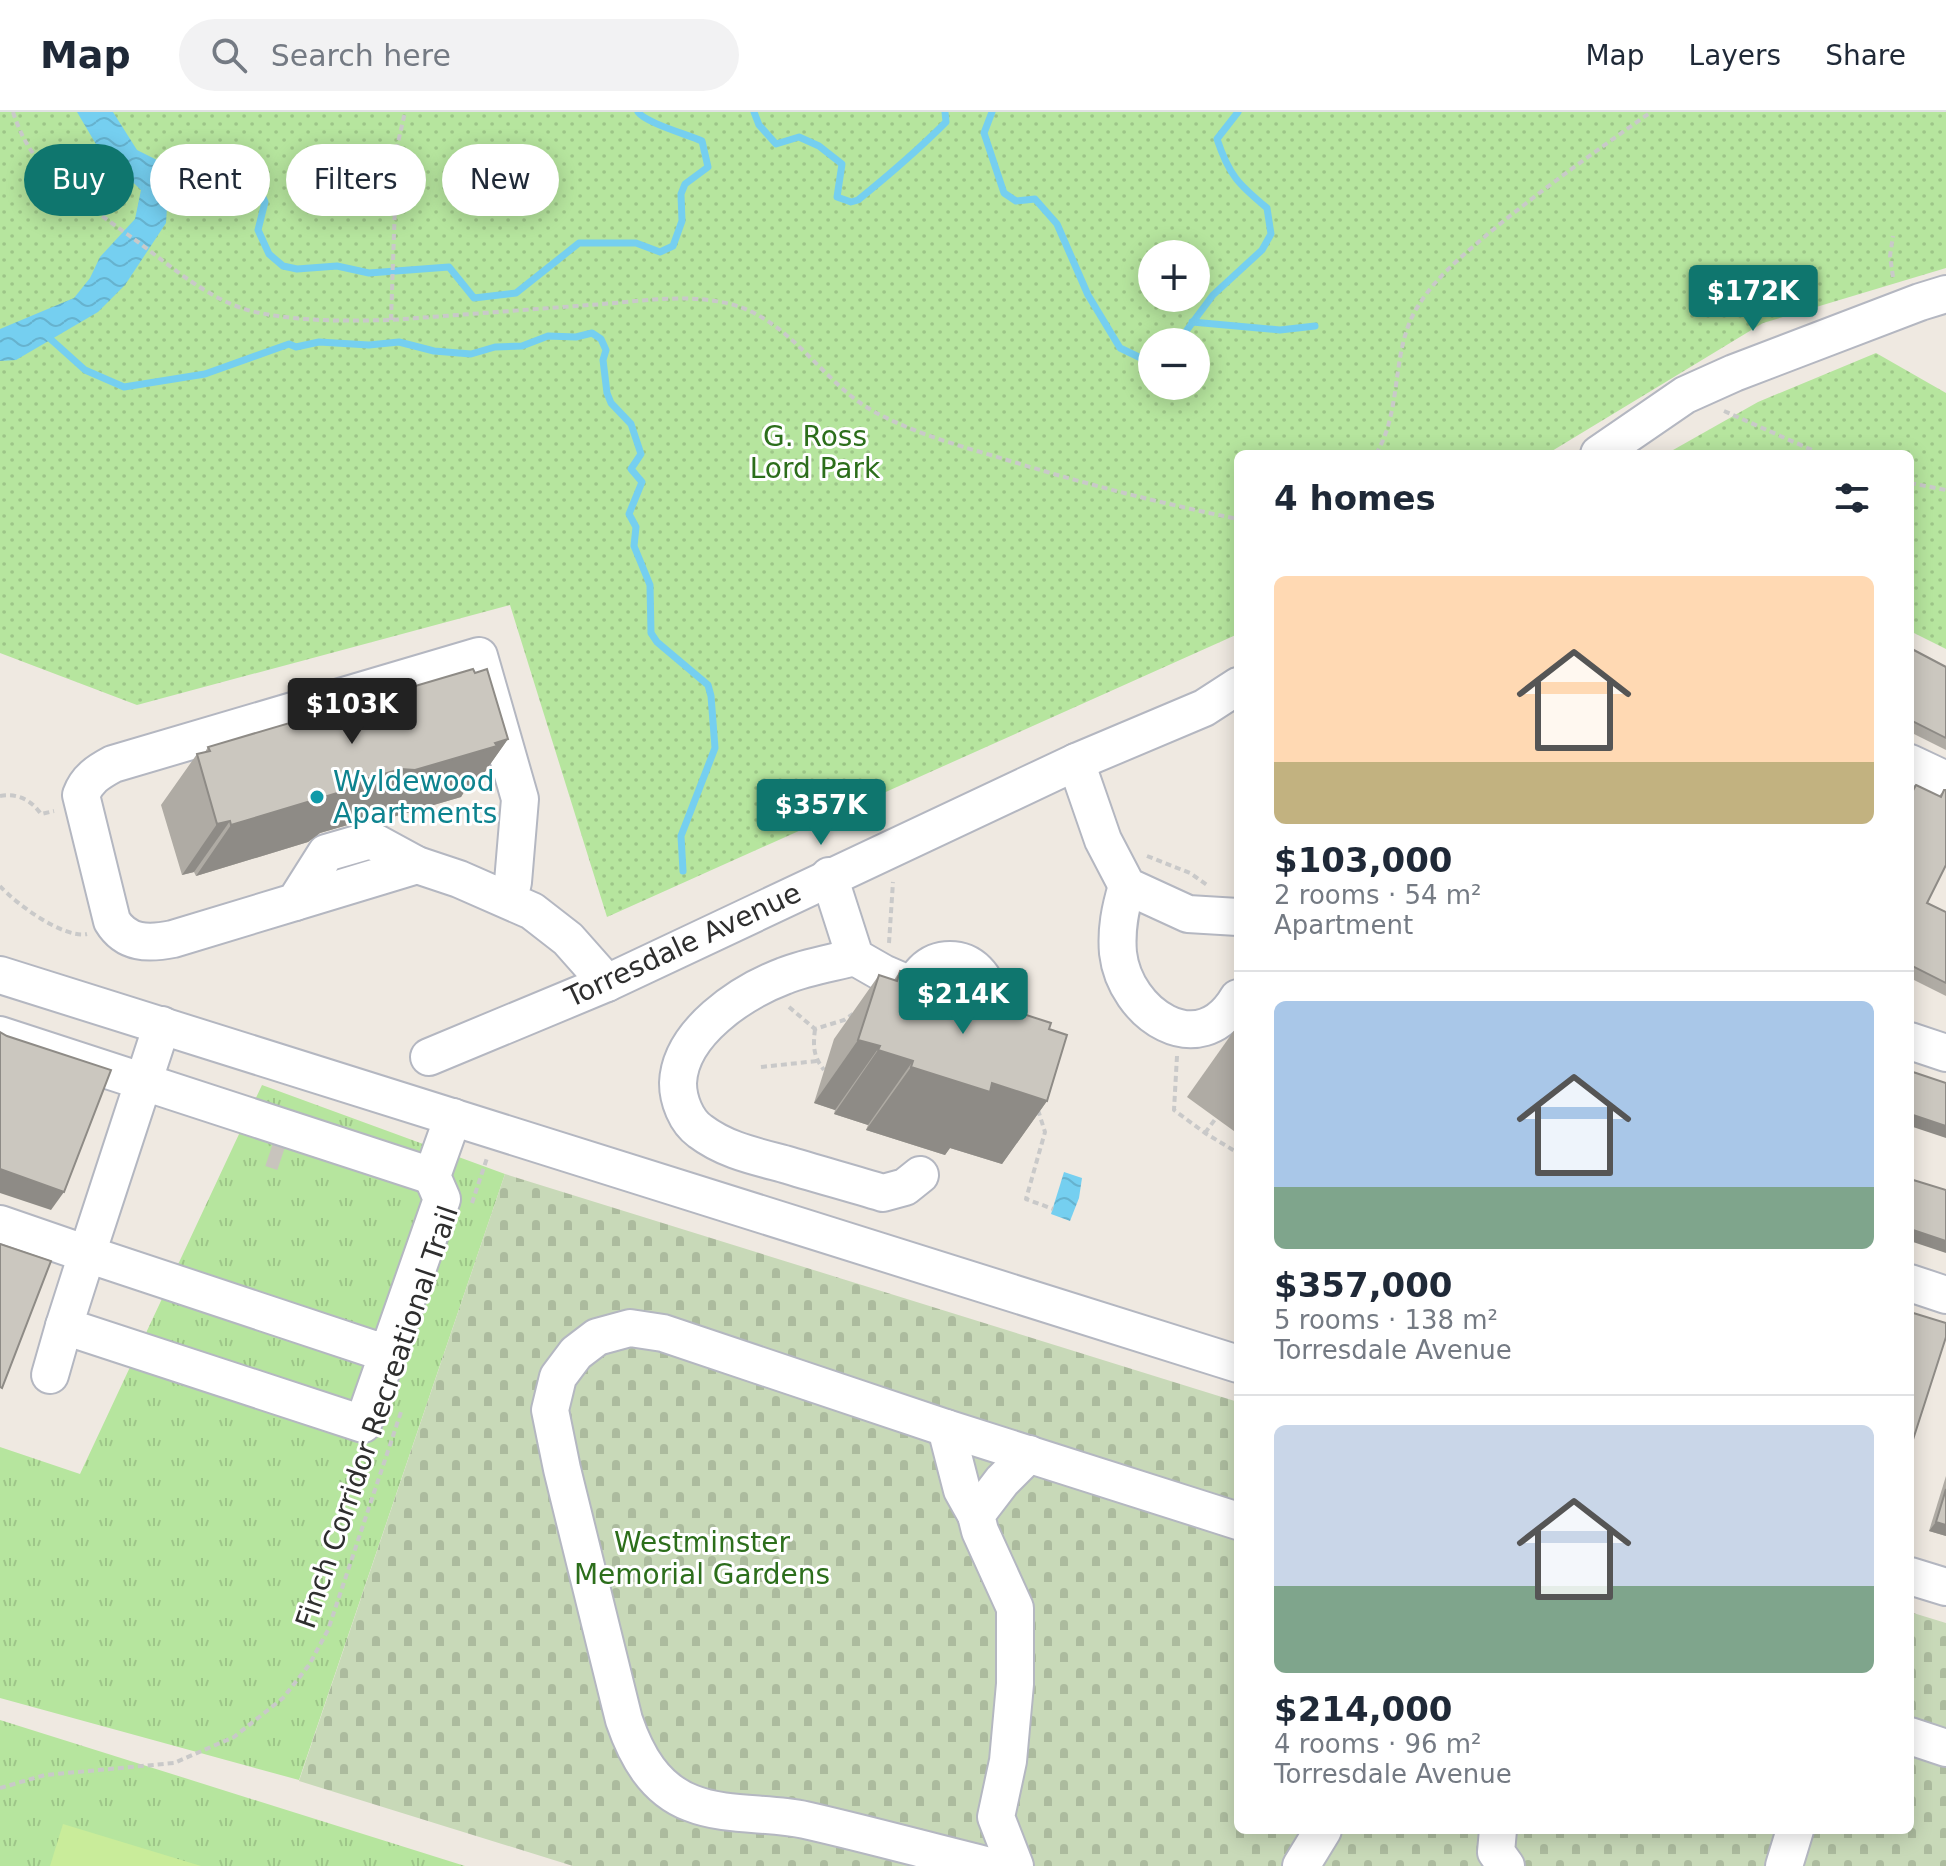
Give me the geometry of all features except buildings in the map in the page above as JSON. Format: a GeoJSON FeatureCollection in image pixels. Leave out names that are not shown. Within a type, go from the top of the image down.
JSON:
{"type":"FeatureCollection","features":[{"type":"Feature","properties":{"kind":"street"},"geometry":{"type":"LineString","coordinates":[[1605,450],[1685,395],[1748,367],[1946,294]]}},
{"type":"Feature","properties":{"kind":"street"},"geometry":{"type":"LineString","coordinates":[[509,900],[520,799],[479,656],[113,764],[97,772],[81,795],[112,921],[127,938],[153,943],[173,939],[295,902],[326,853],[371,840],[417,865],[532,911],[555,927],[607,983]]}},
{"type":"Feature","properties":{"kind":"street","name":"Torresdale Avenue"},"geometry":{"type":"LineString","coordinates":[[429,1057],[607,983],[1076,762],[1204,708],[1234,689]]}},
{"type":"Feature","properties":{"kind":"street"},"geometry":{"type":"LineString","coordinates":[[1076,762],[1103,840],[1188,914],[1232,917]]}},
{"type":"Feature","properties":{"kind":"street"},"geometry":{"type":"LineString","coordinates":[[1914,765],[1946,780]]}},
{"type":"Feature","properties":{"kind":"street"},"geometry":{"type":"LineString","coordinates":[[493,786],[506,823],[516,839]]}},
{"type":"Feature","properties":{"kind":"street"},"geometry":{"type":"LineString","coordinates":[[1137,871],[1118,917],[1118,955],[1126,981],[1139,1003],[1161,1022],[1179,1029],[1196,1029],[1222,1019],[1234,1003]]}},
{"type":"Feature","properties":{"kind":"street"},"geometry":{"type":"LineString","coordinates":[[829,876],[866,964]]}},
{"type":"Feature","properties":{"kind":"street"},"geometry":{"type":"LineString","coordinates":[[913,986],[866,964],[785,975],[750,992],[699,1035],[684,1057],[678,1074],[678,1093],[696,1129],[723,1147],[883,1193],[905,1187],[920,1175]]}},
{"type":"Feature","properties":{"kind":"street"},"geometry":{"type":"LineString","coordinates":[[0,975],[1234,1363]]}},
{"type":"Feature","properties":{"kind":"street"},"geometry":{"type":"LineString","coordinates":[[50,1375],[162,1025]]}},
{"type":"Feature","properties":{"kind":"street"},"geometry":{"type":"LineString","coordinates":[[0,1035],[432,1176]]}},
{"type":"Feature","properties":{"kind":"street"},"geometry":{"type":"LineString","coordinates":[[1914,1042],[1946,1053]]}},
{"type":"Feature","properties":{"kind":"street"},"geometry":{"type":"LineString","coordinates":[[243,1114],[256,1137],[277,1151],[295,1154],[323,1140]]}},
{"type":"Feature","properties":{"kind":"street"},"geometry":{"type":"LineString","coordinates":[[64,1326],[363,1424],[442,1199],[432,1176],[453,1117]]}},
{"type":"Feature","properties":{"kind":"street"},"geometry":{"type":"LineString","coordinates":[[3,1228],[388,1354]]}},
{"type":"Feature","properties":{"kind":"street"},"geometry":{"type":"LineString","coordinates":[[1914,1284],[1946,1295]]}},
{"type":"Feature","properties":{"kind":"street"},"geometry":{"type":"LineString","coordinates":[[990,1866],[805,1820],[720,1810],[690,1803],[669,1790],[645,1768],[633,1748],[620,1707],[565,1483],[550,1410],[558,1377],[576,1353],[597,1337],[630,1328],[663,1333],[1234,1520]]}},
{"type":"Feature","properties":{"kind":"street"},"geometry":{"type":"LineString","coordinates":[[946,1428],[962,1490],[976,1515],[980,1531],[1015,1608],[1015,1684],[1008,1761],[996,1817],[1015,1866]]}},
{"type":"Feature","properties":{"kind":"street"},"geometry":{"type":"LineString","coordinates":[[976,1515],[1002,1481],[1029,1454]]}},
{"type":"Feature","properties":{"kind":"street"},"geometry":{"type":"LineString","coordinates":[[1914,1577],[1946,1587]]}},
{"type":"Feature","properties":{"kind":"street"},"geometry":{"type":"LineString","coordinates":[[1914,1737],[1946,1748]]}},
{"type":"Feature","properties":{"kind":"street"},"geometry":{"type":"LineString","coordinates":[[942,1855],[996,1817]]}},
{"type":"Feature","properties":{"kind":"street"},"geometry":{"type":"LineString","coordinates":[[1301,1866],[1321,1834]]}},
{"type":"Feature","properties":{"kind":"street"},"geometry":{"type":"LineString","coordinates":[[1498,1834],[1496,1852],[1506,1866]]}},
{"type":"Feature","properties":{"kind":"path"},"geometry":{"type":"LineString","coordinates":[[13,112],[22,137],[39,161],[61,183],[182,274],[215,295],[248,310],[296,320],[391,320],[682,299],[740,307],[785,335],[847,392],[901,425],[1055,475],[1234,518]]}},
{"type":"Feature","properties":{"kind":"path"},"geometry":{"type":"LineString","coordinates":[[391,320],[397,147],[405,112]]}},
{"type":"Feature","properties":{"kind":"path"},"geometry":{"type":"LineString","coordinates":[[1378,450],[1390,421],[1405,334],[1423,297],[1454,263],[1545,186],[1651,112]]}},
{"type":"Feature","properties":{"kind":"path"},"geometry":{"type":"LineString","coordinates":[[1893,236],[1890,256],[1893,277]]}},
{"type":"Feature","properties":{"kind":"path"},"geometry":{"type":"LineString","coordinates":[[1719,409],[1812,450]]}},
{"type":"Feature","properties":{"kind":"path"},"geometry":{"type":"LineString","coordinates":[[1914,484],[1946,490]]}},
{"type":"Feature","properties":{"kind":"path"},"geometry":{"type":"LineString","coordinates":[[0,796],[22,797],[41,814],[55,810]]}},
{"type":"Feature","properties":{"kind":"path"},"geometry":{"type":"LineString","coordinates":[[1137,871],[1190,873],[1215,890],[1232,917]]}},
{"type":"Feature","properties":{"kind":"path"},"geometry":{"type":"LineString","coordinates":[[866,964],[889,950],[893,882]]}},
{"type":"Feature","properties":{"kind":"path"},"geometry":{"type":"LineString","coordinates":[[0,886],[11,898]]}},
{"type":"Feature","properties":{"kind":"path"},"geometry":{"type":"LineString","coordinates":[[0,894],[70,934],[78,936],[95,931]]}},
{"type":"Feature","properties":{"kind":"path"},"geometry":{"type":"LineString","coordinates":[[769,983],[800,1018],[815,1029]]}},
{"type":"Feature","properties":{"kind":"path"},"geometry":{"type":"LineString","coordinates":[[815,1029],[844,1020],[858,1010]]}},
{"type":"Feature","properties":{"kind":"path"},"geometry":{"type":"LineString","coordinates":[[815,1029],[813,1045],[817,1061],[824,1070]]}},
{"type":"Feature","properties":{"kind":"path"},"geometry":{"type":"LineString","coordinates":[[1184,1047],[1175,1058],[1174,1110],[1234,1151]]}},
{"type":"Feature","properties":{"kind":"path"},"geometry":{"type":"LineString","coordinates":[[761,1067],[817,1061]]}},
{"type":"Feature","properties":{"kind":"path"},"geometry":{"type":"LineString","coordinates":[[1033,1099],[1045,1132],[1026,1199],[1053,1209]]}},
{"type":"Feature","properties":{"kind":"path"},"geometry":{"type":"LineString","coordinates":[[1205,1133],[1216,1118]]}},
{"type":"Feature","properties":{"kind":"path","name":"Finch Corridor Recreational Trail"},"geometry":{"type":"LineString","coordinates":[[468,1215],[492,1141],[490,1128]]}},
{"type":"Feature","properties":{"kind":"path","name":"Finch Corridor Recreational Trail"},"geometry":{"type":"LineString","coordinates":[[0,1788],[45,1775],[174,1763],[234,1737],[283,1698],[309,1665],[328,1630],[403,1408]]}},
{"type":"Feature","properties":{"kind":"green space","name":"G. Ross Lord Park"},"geometry":{"type":"Polygon","coordinates":[[[0,112],[1946,112],[1946,268],[1763,323],[1554,450],[1234,450],[1234,636],[607,917],[510,605],[137,705],[0,653],[0,112]]]}},
{"type":"Feature","properties":{"kind":"green space"},"geometry":{"type":"Polygon","coordinates":[[[1876,353],[1946,393],[1946,649],[1914,633],[1914,450],[1673,450],[1758,402],[1876,353]]]}},
{"type":"Feature","properties":{"kind":"green space"},"geometry":{"type":"Polygon","coordinates":[[[262,1085],[505,1174],[299,1780],[0,1698],[0,1447],[80,1474],[262,1085]]]}},
{"type":"Feature","properties":{"kind":"green space","name":"Westminster Memorial Gardens"},"geometry":{"type":"Polygon","coordinates":[[[505,1174],[1234,1401],[1234,1834],[1914,1834],[1914,1613],[1946,1623],[1946,1866],[573,1866],[299,1781],[505,1174]]]}},
{"type":"Feature","properties":{"kind":"green space"},"geometry":{"type":"Polygon","coordinates":[[[0,1720],[465,1866],[0,1866],[0,1720]]]}},
{"type":"Feature","properties":{"kind":"green space"},"geometry":{"type":"Polygon","coordinates":[[[63,1824],[201,1866],[50,1866],[63,1824]]]}},
{"type":"Feature","properties":{"kind":"water"},"geometry":{"type":"Polygon","coordinates":[[[77,112],[113,112],[133,144],[96,144],[77,112]]]}},
{"type":"Feature","properties":{"kind":"water"},"geometry":{"type":"Polygon","coordinates":[[[134,145],[150,156],[150,216],[166,216],[166,223],[125,285],[98,312],[16,360],[0,361],[0,329],[74,298],[90,278],[100,257],[135,219],[141,190],[134,183],[134,145]]]}},
{"type":"Feature","properties":{"kind":"water"},"geometry":{"type":"Polygon","coordinates":[[[1064,1172],[1082,1178],[1079,1198],[1070,1221],[1051,1214],[1064,1172]]]}},
{"type":"Feature","properties":{"kind":"waterway"},"geometry":{"type":"LineString","coordinates":[[262,216],[258,230],[269,254],[283,266],[297,269],[337,266],[369,273],[449,267],[474,298],[516,293],[579,243],[636,243],[660,252],[673,246],[682,221],[681,194],[685,184],[708,167],[702,141],[658,124],[638,112]]}},
{"type":"Feature","properties":{"kind":"waterway"},"geometry":{"type":"LineString","coordinates":[[754,112],[759,125],[776,144],[799,137],[819,146],[842,164],[837,197],[851,202],[870,191],[946,122],[945,112]]}},
{"type":"Feature","properties":{"kind":"waterway"},"geometry":{"type":"LineString","coordinates":[[992,112],[984,133],[1004,193],[1016,201],[1035,199],[1057,224],[1088,295],[1120,348],[1138,357]]}},
{"type":"Feature","properties":{"kind":"waterway"},"geometry":{"type":"LineString","coordinates":[[1188,328],[1213,295],[1262,250],[1271,234],[1267,208],[1236,178],[1217,139],[1238,112]]}},
{"type":"Feature","properties":{"kind":"waterway"},"geometry":{"type":"LineString","coordinates":[[1192,322],[1280,330],[1315,326]]}},
{"type":"Feature","properties":{"kind":"waterway"},"geometry":{"type":"LineString","coordinates":[[46,335],[85,370],[124,387],[205,374],[289,344],[296,347],[319,342],[369,345],[399,342],[434,351],[471,354],[495,347],[522,346],[548,336],[576,337],[592,333],[601,339],[606,350],[603,360],[607,393],[611,403],[631,424],[641,454],[631,469],[642,482],[629,514],[636,527],[634,546],[650,585],[651,633],[657,642],[708,685],[711,696],[715,748],[681,836],[683,871]]}},
{"type":"Feature","properties":{"kind":"tunnel"},"geometry":{"type":"LineString","coordinates":[[271,1149],[283,1153]]}},
{"type":"Feature","properties":{"kind":"place","name":"Wyldewood Apartments"},"geometry":{"type":"Point","coordinates":[317,797]}}]}
